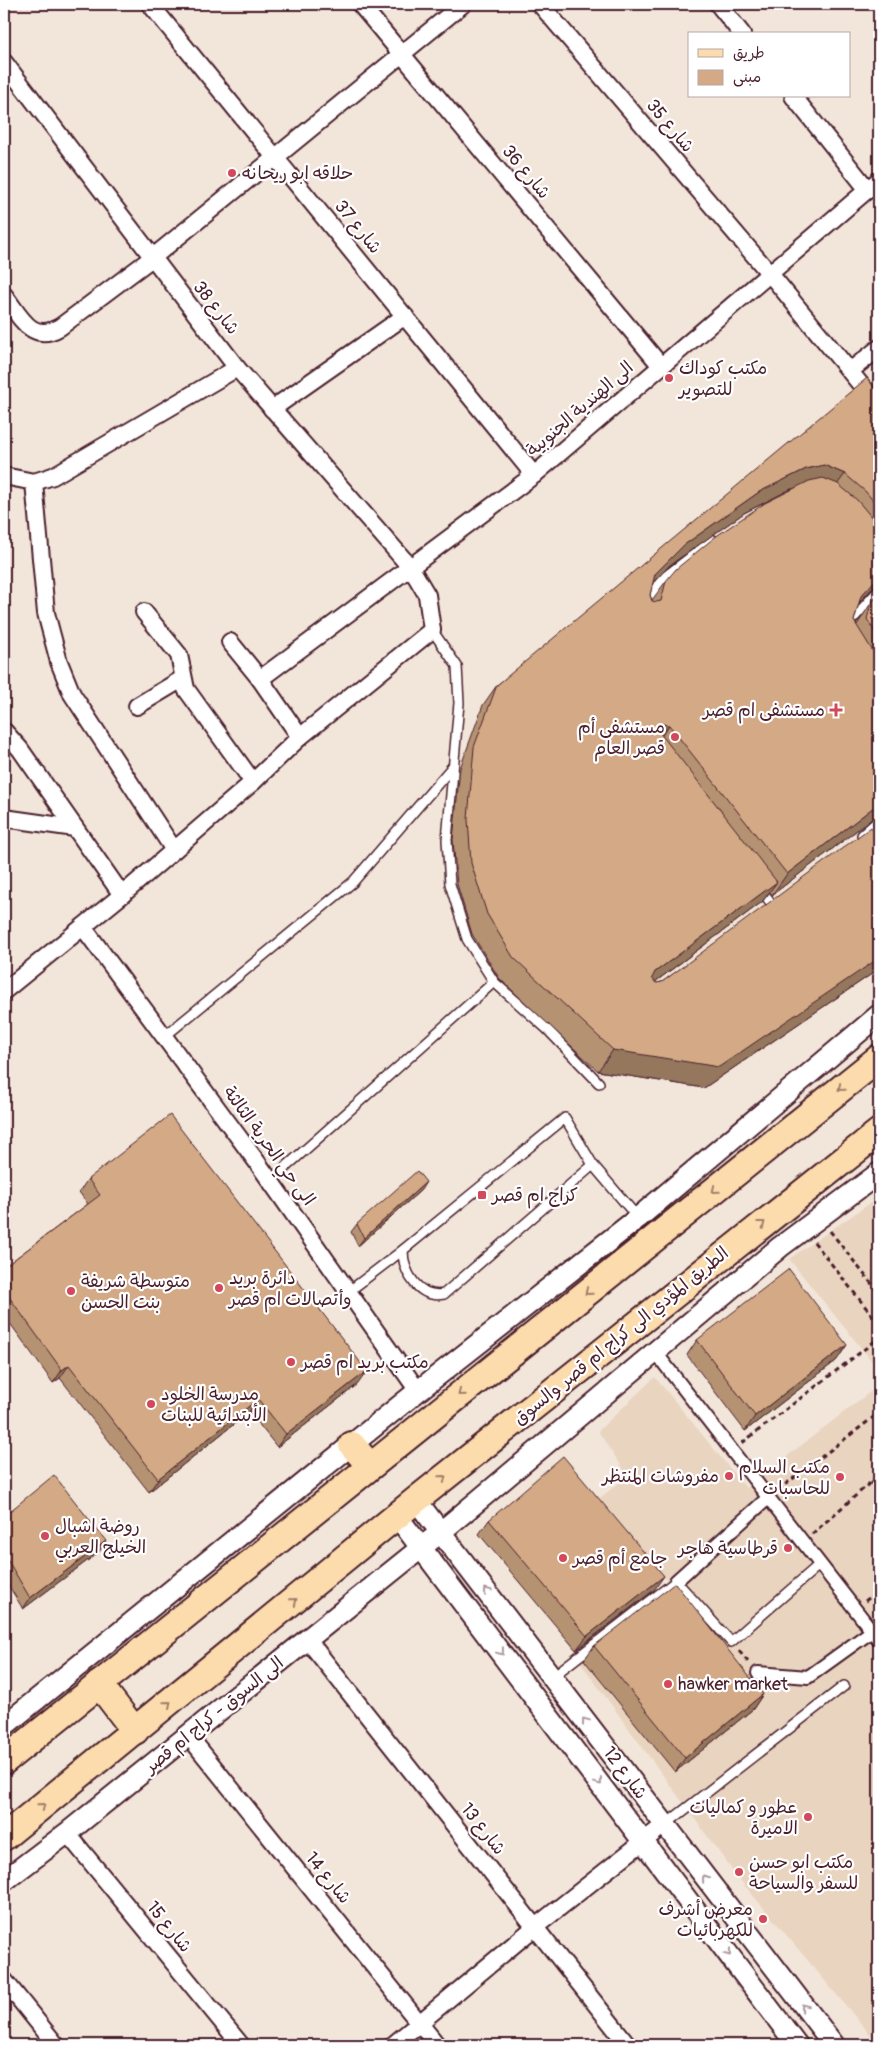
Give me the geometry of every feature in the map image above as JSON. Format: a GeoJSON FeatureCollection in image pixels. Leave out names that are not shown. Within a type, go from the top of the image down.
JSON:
{"type":"FeatureCollection","features":[{"type":"Feature","properties":{"kind":"main road"},"geometry":{"type":"LineString","coordinates":[[4,1761],[879,1058]]}},
{"type":"Feature","properties":{"kind":"main road","name":"الطريق المؤدي الى كراج ام قصر والسوق"},"geometry":{"type":"LineString","coordinates":[[4,1837],[407,1508],[873,1138]]}},
{"type":"Feature","properties":{"kind":"main road"},"geometry":{"type":"LineString","coordinates":[[352,1445],[370,1466]]}},
{"type":"Feature","properties":{"kind":"main road"},"geometry":{"type":"LineString","coordinates":[[99,1684],[135,1731]]}},
{"type":"Feature","properties":{"kind":"street","name":"شارع 37"},"geometry":{"type":"LineString","coordinates":[[150,4],[534,475]]}},
{"type":"Feature","properties":{"kind":"street","name":"شارع 36"},"geometry":{"type":"LineString","coordinates":[[360,4],[661,366]]}},
{"type":"Feature","properties":{"kind":"street"},"geometry":{"type":"LineString","coordinates":[[4,295],[30,328],[40,333],[49,333],[152,258],[463,4]]}},
{"type":"Feature","properties":{"kind":"street","name":"شارع 35"},"geometry":{"type":"LineString","coordinates":[[540,4],[771,275],[879,407]]}},
{"type":"Feature","properties":{"kind":"street"},"geometry":{"type":"LineString","coordinates":[[718,4],[740,32]]}},
{"type":"Feature","properties":{"kind":"street","name":"شارع 38"},"geometry":{"type":"LineString","coordinates":[[4,62],[237,368],[411,568],[428,595],[432,630]]}},
{"type":"Feature","properties":{"kind":"street"},"geometry":{"type":"LineString","coordinates":[[794,98],[874,185]]}},
{"type":"Feature","properties":{"kind":"street","name":"الى الهندية الجنوبية"},"geometry":{"type":"LineString","coordinates":[[260,678],[411,568],[534,475],[771,275],[874,185]]}},
{"type":"Feature","properties":{"kind":"street"},"geometry":{"type":"LineString","coordinates":[[272,409],[404,316]]}},
{"type":"Feature","properties":{"kind":"street"},"geometry":{"type":"LineString","coordinates":[[850,371],[879,348]]}},
{"type":"Feature","properties":{"kind":"street"},"geometry":{"type":"LineString","coordinates":[[4,476],[34,482],[52,476],[237,368]]}},
{"type":"Feature","properties":{"kind":"street"},"geometry":{"type":"LineString","coordinates":[[34,482],[46,613],[59,662],[72,694],[174,850]]}},
{"type":"Feature","properties":{"kind":"street"},"geometry":{"type":"LineString","coordinates":[[144,612],[179,655],[182,679],[186,689],[253,782]]}},
{"type":"Feature","properties":{"kind":"street"},"geometry":{"type":"LineString","coordinates":[[4,991],[122,895],[253,782],[300,736],[432,630]]}},
{"type":"Feature","properties":{"kind":"street"},"geometry":{"type":"LineString","coordinates":[[230,642],[260,678],[300,736]]}},
{"type":"Feature","properties":{"kind":"street"},"geometry":{"type":"LineString","coordinates":[[138,706],[182,679]]}},
{"type":"Feature","properties":{"kind":"street"},"geometry":{"type":"LineString","coordinates":[[4,731],[20,749],[122,895]]}},
{"type":"Feature","properties":{"kind":"street"},"geometry":{"type":"LineString","coordinates":[[4,818],[75,828]]}},
{"type":"Feature","properties":{"kind":"street","name":"الى حي الحرية الثالثة"},"geometry":{"type":"LineString","coordinates":[[83,927],[270,1181],[418,1391]]}},
{"type":"Feature","properties":{"kind":"street"},"geometry":{"type":"LineString","coordinates":[[4,1726],[418,1391],[638,1218],[879,1015]]}},
{"type":"Feature","properties":{"kind":"street"},"geometry":{"type":"LineString","coordinates":[[873,1138],[879,1173]]}},
{"type":"Feature","properties":{"kind":"street","name":"الى السوق - كراج ام قصر"},"geometry":{"type":"LineString","coordinates":[[4,1881],[67,1833],[442,1531],[780,1247],[879,1173]]}},
{"type":"Feature","properties":{"kind":"street"},"geometry":{"type":"LineString","coordinates":[[656,1352],[876,1636],[808,1677],[758,1673]]}},
{"type":"Feature","properties":{"kind":"street"},"geometry":{"type":"LineString","coordinates":[[676,1581],[768,1498]]}},
{"type":"Feature","properties":{"kind":"street","name":"شارع 12"},"geometry":{"type":"LineString","coordinates":[[407,1508],[442,1531],[664,1826],[834,2045]]}},
{"type":"Feature","properties":{"kind":"street","name":"شارع 12"},"geometry":{"type":"LineString","coordinates":[[407,1508],[422,1547],[797,2045]]}},
{"type":"Feature","properties":{"kind":"street","name":"شارع 13"},"geometry":{"type":"LineString","coordinates":[[307,1639],[628,2045]]}},
{"type":"Feature","properties":{"kind":"street","name":"شارع 14"},"geometry":{"type":"LineString","coordinates":[[188,1735],[437,2045]]}},
{"type":"Feature","properties":{"kind":"street"},"geometry":{"type":"LineString","coordinates":[[393,2045],[535,1927],[664,1826]]}},
{"type":"Feature","properties":{"kind":"street","name":"شارع 15"},"geometry":{"type":"LineString","coordinates":[[67,1833],[241,2045]]}},
{"type":"Feature","properties":{"kind":"street"},"geometry":{"type":"LineString","coordinates":[[4,1980],[56,2045]]}},
{"type":"Feature","properties":{"kind":"lane"},"geometry":{"type":"LineString","coordinates":[[644,608],[646,599],[666,576],[705,545],[722,536]]}},
{"type":"Feature","properties":{"kind":"lane"},"geometry":{"type":"LineString","coordinates":[[847,635],[851,621],[879,590]]}},
{"type":"Feature","properties":{"kind":"lane"},"geometry":{"type":"LineString","coordinates":[[432,630],[457,666],[459,703],[447,840],[450,884],[467,939],[494,982],[547,1029],[599,1083]]}},
{"type":"Feature","properties":{"kind":"lane"},"geometry":{"type":"LineString","coordinates":[[165,1036],[353,882],[453,766]]}},
{"type":"Feature","properties":{"kind":"lane"},"geometry":{"type":"LineString","coordinates":[[863,846],[858,839],[879,820]]}},
{"type":"Feature","properties":{"kind":"lane"},"geometry":{"type":"LineString","coordinates":[[753,880],[771,903]]}},
{"type":"Feature","properties":{"kind":"lane"},"geometry":{"type":"LineString","coordinates":[[763,909],[779,897]]}},
{"type":"Feature","properties":{"kind":"lane"},"geometry":{"type":"LineString","coordinates":[[270,1181],[494,982]]}},
{"type":"Feature","properties":{"kind":"lane"},"geometry":{"type":"LineString","coordinates":[[348,1292],[403,1250],[564,1118],[593,1165],[638,1218]]}},
{"type":"Feature","properties":{"kind":"lane"},"geometry":{"type":"LineString","coordinates":[[403,1250],[403,1264],[426,1294],[434,1296],[444,1294],[593,1165]]}},
{"type":"Feature","properties":{"kind":"lane"},"geometry":{"type":"LineString","coordinates":[[552,1677],[676,1581],[731,1642],[820,1564]]}},
{"type":"Feature","properties":{"kind":"lane"},"geometry":{"type":"LineString","coordinates":[[664,1826],[844,1686]]}},
{"type":"Feature","properties":{"kind":"path"},"geometry":{"type":"LineString","coordinates":[[828,1228],[879,1293]]}},
{"type":"Feature","properties":{"kind":"path"},"geometry":{"type":"LineString","coordinates":[[812,1240],[879,1324]]}},
{"type":"Feature","properties":{"kind":"path"},"geometry":{"type":"LineString","coordinates":[[732,1451],[879,1338]]}},
{"type":"Feature","properties":{"kind":"path"},"geometry":{"type":"LineString","coordinates":[[768,1498],[879,1413]]}},
{"type":"Feature","properties":{"kind":"path"},"geometry":{"type":"LineString","coordinates":[[803,1542],[879,1475]]}},
{"type":"Feature","properties":{"kind":"path"},"geometry":{"type":"LineString","coordinates":[[871,1482],[879,1492]]}},
{"type":"Feature","properties":{"kind":"path"},"geometry":{"type":"LineString","coordinates":[[731,1642],[758,1673]]}},
{"type":"Feature","properties":{"kind":"shaded area"},"geometry":{"type":"Polygon","coordinates":[[[879,1197],[879,1370],[789,1259],[879,1197]]]}},
{"type":"Feature","properties":{"kind":"shaded area"},"geometry":{"type":"Polygon","coordinates":[[[655,1377],[746,1488],[879,1385],[879,2045],[735,1874],[575,1655],[671,1585],[596,1501],[628,1476],[598,1431],[655,1377]]]}},
{"type":"Feature","properties":{"kind":"building","name":"مستشفى أم قصر العام"},"geometry":{"type":"Polygon","coordinates":[[[867,378],[879,393],[879,508],[866,492],[845,474],[824,465],[806,469],[759,492],[684,545],[655,574],[650,595],[652,601],[661,601],[666,581],[676,569],[715,537],[765,503],[809,481],[823,478],[838,484],[857,500],[879,526],[879,576],[861,596],[854,621],[879,661],[879,803],[787,874],[669,725],[661,724],[659,727],[660,733],[777,882],[655,972],[652,978],[656,983],[662,982],[871,827],[879,838],[879,958],[719,1067],[613,1050],[513,957],[487,914],[471,863],[468,819],[474,747],[497,685],[867,378]]]}},
{"type":"Feature","properties":{"kind":"building"},"geometry":{"type":"Polygon","coordinates":[[[879,594],[879,639],[867,619],[871,603],[879,594]]]}},
{"type":"Feature","properties":{"kind":"building"},"geometry":{"type":"Polygon","coordinates":[[[170,1115],[367,1371],[286,1434],[258,1399],[158,1479],[69,1365],[62,1370],[4,1290],[4,1267],[100,1195],[88,1179],[170,1115]]]}},
{"type":"Feature","properties":{"kind":"building"},"geometry":{"type":"Polygon","coordinates":[[[417,1171],[426,1182],[364,1238],[357,1224],[417,1171]]]}},
{"type":"Feature","properties":{"kind":"building"},"geometry":{"type":"Polygon","coordinates":[[[789,1269],[847,1345],[755,1416],[697,1340],[789,1269]]]}},
{"type":"Feature","properties":{"kind":"building","name":"جامع أم قصر"},"geometry":{"type":"Polygon","coordinates":[[[563,1456],[664,1576],[587,1636],[489,1520],[563,1456]]]}},
{"type":"Feature","properties":{"kind":"building","name":"روضة اشبال الخيلج العربي"},"geometry":{"type":"Polygon","coordinates":[[[54,1475],[106,1541],[30,1598],[4,1554],[4,1516],[54,1475]]]}},
{"type":"Feature","properties":{"kind":"building","name":"hawker market"},"geometry":{"type":"Polygon","coordinates":[[[675,1583],[763,1694],[685,1758],[594,1646],[675,1583]]]}},
{"type":"Feature","properties":{"kind":"place","name":"حلاقه ابو ريحانه"},"geometry":{"type":"Point","coordinates":[232,173]}},
{"type":"Feature","properties":{"kind":"place","name":"مكتب كوداك للتصوير"},"geometry":{"type":"Point","coordinates":[669,378]}},
{"type":"Feature","properties":{"kind":"place","name":"مستشفى ام قصر"},"geometry":{"type":"Point","coordinates":[836,710]}},
{"type":"Feature","properties":{"kind":"place","name":"مستشفى أم قصر العام"},"geometry":{"type":"Point","coordinates":[675,737]}},
{"type":"Feature","properties":{"kind":"place","name":"كراج ام قصر"},"geometry":{"type":"Point","coordinates":[482,1195]}},
{"type":"Feature","properties":{"kind":"place","name":"دائرة بريد وأتصالات ام قصر"},"geometry":{"type":"Point","coordinates":[219,1288]}},
{"type":"Feature","properties":{"kind":"place","name":"متوسطة شريفة بنت الحسن"},"geometry":{"type":"Point","coordinates":[71,1291]}},
{"type":"Feature","properties":{"kind":"place","name":"مكتب بريد ام قصر"},"geometry":{"type":"Point","coordinates":[291,1362]}},
{"type":"Feature","properties":{"kind":"place","name":"مدرسة الخلود الأبتدائية للبنات"},"geometry":{"type":"Point","coordinates":[151,1404]}},
{"type":"Feature","properties":{"kind":"place","name":"مفروشات المنتظر"},"geometry":{"type":"Point","coordinates":[729,1476]}},
{"type":"Feature","properties":{"kind":"place","name":"مكتب السلام للحاسبات"},"geometry":{"type":"Point","coordinates":[840,1477]}},
{"type":"Feature","properties":{"kind":"place","name":"روضة اشبال الخيلج العربي"},"geometry":{"type":"Point","coordinates":[45,1536]}},
{"type":"Feature","properties":{"kind":"place","name":"قرطاسية هاجر"},"geometry":{"type":"Point","coordinates":[788,1548]}},
{"type":"Feature","properties":{"kind":"place","name":"جامع أم قصر"},"geometry":{"type":"Point","coordinates":[563,1558]}},
{"type":"Feature","properties":{"kind":"place","name":"hawker market"},"geometry":{"type":"Point","coordinates":[668,1684]}},
{"type":"Feature","properties":{"kind":"place","name":"عطور و كماليات الاميرة"},"geometry":{"type":"Point","coordinates":[808,1817]}},
{"type":"Feature","properties":{"kind":"place","name":"مكتب ابو حسن للسفر والسياحة"},"geometry":{"type":"Point","coordinates":[739,1872]}},
{"type":"Feature","properties":{"kind":"place","name":"معرض أشرف للكهربائيات"},"geometry":{"type":"Point","coordinates":[763,1919]}}]}
